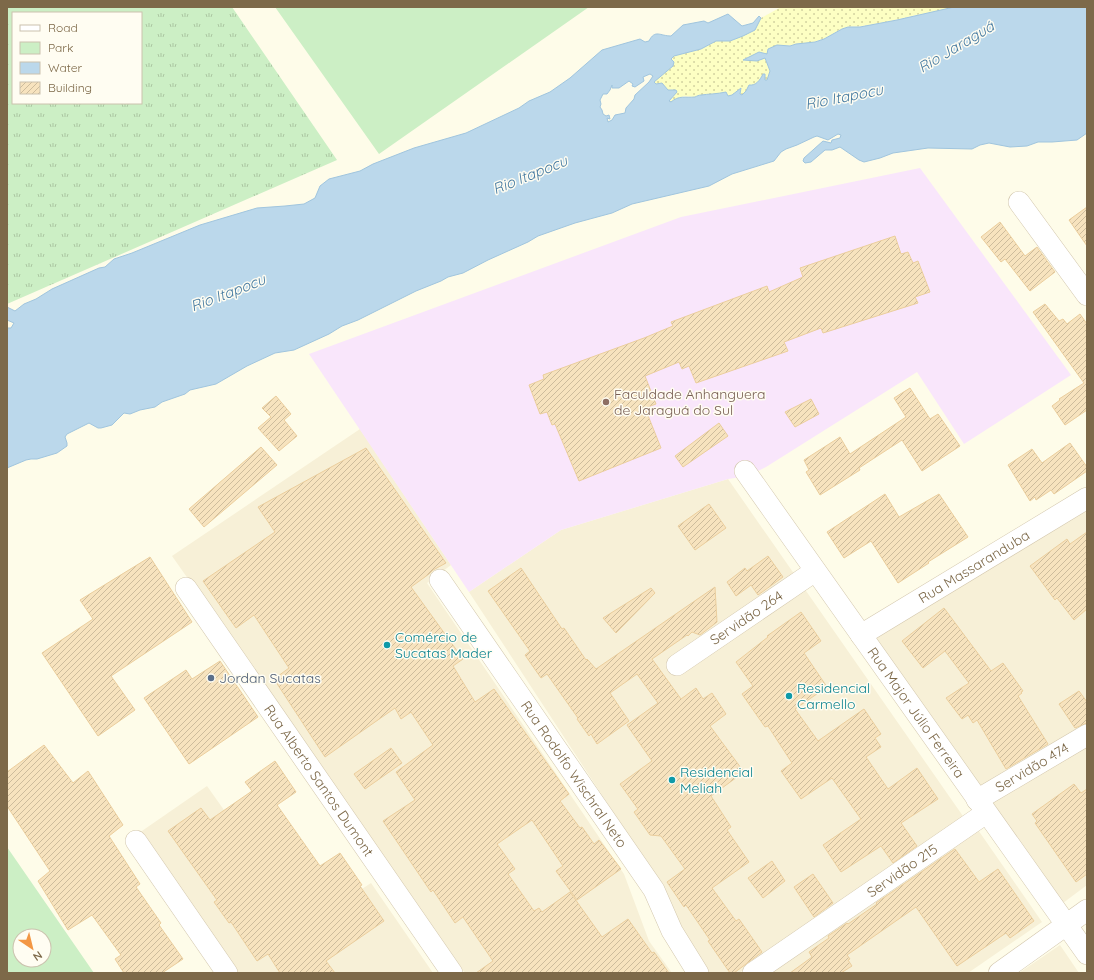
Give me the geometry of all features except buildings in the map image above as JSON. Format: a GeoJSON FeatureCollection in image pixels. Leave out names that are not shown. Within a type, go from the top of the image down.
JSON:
{"type":"FeatureCollection","features":[{"type":"Feature","properties":{"kind":"street"},"geometry":{"type":"LineString","coordinates":[[1019,202],[1087,295]]}},
{"type":"Feature","properties":{"kind":"street","name":"Rua Major Júlio Ferreira"},"geometry":{"type":"LineString","coordinates":[[745,471],[1087,954]]}},
{"type":"Feature","properties":{"kind":"street","name":"Rua Massaranduba"},"geometry":{"type":"LineString","coordinates":[[861,635],[1087,498]]}},
{"type":"Feature","properties":{"kind":"street","name":"Servidão 264"},"geometry":{"type":"LineString","coordinates":[[677,665],[815,571]]}},
{"type":"Feature","properties":{"kind":"street","name":"Rua Rodolfo Wischral Neto"},"geometry":{"type":"LineString","coordinates":[[440,580],[654,890],[672,931],[698,973]]}},
{"type":"Feature","properties":{"kind":"street","name":"Rua Alberto Santos Dumont"},"geometry":{"type":"LineString","coordinates":[[186,588],[452,973]]}},
{"type":"Feature","properties":{"kind":"street","name":"Servidão 474"},"geometry":{"type":"LineString","coordinates":[[982,806],[1087,735]]}},
{"type":"Feature","properties":{"kind":"street","name":"Servidão 215"},"geometry":{"type":"LineString","coordinates":[[753,973],[817,928],[982,806]]}},
{"type":"Feature","properties":{"kind":"street"},"geometry":{"type":"LineString","coordinates":[[136,841],[227,973]]}},
{"type":"Feature","properties":{"kind":"street"},"geometry":{"type":"LineString","coordinates":[[998,973],[1087,910]]}},
{"type":"Feature","properties":{"kind":"shaded area","name":"Faculdade Anhanguera de Jaraguá do Sul"},"geometry":{"type":"Polygon","coordinates":[[[920,168],[1071,375],[964,444],[917,372],[766,467],[748,476],[728,479],[561,530],[469,592],[309,354],[681,217],[920,168]]]}},
{"type":"Feature","properties":{"kind":"shaded area"},"geometry":{"type":"Polygon","coordinates":[[[360,429],[451,565],[427,583],[624,874],[649,941],[672,973],[465,973],[172,556],[360,429]]]}},
{"type":"Feature","properties":{"kind":"shaded area"},"geometry":{"type":"Polygon","coordinates":[[[728,479],[965,819],[739,973],[709,973],[679,928],[659,882],[469,592],[561,530],[728,479]]]}},
{"type":"Feature","properties":{"kind":"shaded area"},"geometry":{"type":"Polygon","coordinates":[[[1087,507],[1087,885],[1063,903],[873,637],[1087,507]]]}},
{"type":"Feature","properties":{"kind":"shaded area"},"geometry":{"type":"Polygon","coordinates":[[[207,786],[306,926],[371,883],[433,973],[236,973],[139,833],[207,786]]]}},
{"type":"Feature","properties":{"kind":"shaded area"},"geometry":{"type":"Polygon","coordinates":[[[976,827],[1042,922],[968,973],[766,973],[976,827]]]}},
{"type":"Feature","properties":{"kind":"shaded area"},"geometry":{"type":"Polygon","coordinates":[[[1060,945],[1079,973],[1019,973],[1060,945]]]}},
{"type":"Feature","properties":{"kind":"green space"},"geometry":{"type":"Polygon","coordinates":[[[7,7],[232,7],[337,160],[7,304],[7,7]]]}},
{"type":"Feature","properties":{"kind":"green space"},"geometry":{"type":"Polygon","coordinates":[[[275,7],[589,7],[379,154],[275,7]]]}},
{"type":"Feature","properties":{"kind":"green space"},"geometry":{"type":"Polygon","coordinates":[[[7,847],[94,973],[7,973],[7,847]]]}},
{"type":"Feature","properties":{"kind":"sand"},"geometry":{"type":"Polygon","coordinates":[[[781,7],[952,7],[939,12],[916,15],[876,24],[847,27],[814,42],[795,45],[777,45],[767,54],[759,52],[751,57],[745,58],[765,58],[770,71],[767,81],[764,80],[763,74],[759,81],[742,95],[740,94],[740,89],[728,96],[726,92],[694,97],[684,96],[669,102],[677,92],[668,90],[662,83],[656,84],[654,82],[662,76],[674,56],[701,49],[716,41],[730,41],[755,30],[761,18],[781,7]]]}},
{"type":"Feature","properties":{"kind":"water"},"geometry":{"type":"Polygon","coordinates":[[[954,7],[1087,7],[1087,133],[1077,140],[1038,142],[1027,146],[1010,147],[989,143],[972,149],[928,148],[893,153],[864,162],[840,147],[832,150],[825,150],[811,162],[805,163],[803,161],[804,158],[823,141],[831,143],[832,140],[840,138],[841,135],[838,134],[828,140],[817,136],[786,149],[781,152],[774,161],[732,174],[709,186],[632,204],[612,213],[575,223],[538,236],[463,273],[448,277],[416,291],[294,350],[275,353],[247,366],[216,384],[190,390],[185,394],[162,402],[155,407],[130,414],[124,413],[112,425],[98,428],[89,423],[67,434],[65,437],[67,446],[57,453],[37,459],[26,460],[7,468],[7,328],[11,328],[14,323],[7,320],[7,307],[15,311],[24,304],[36,299],[52,289],[99,268],[105,267],[114,259],[200,225],[257,208],[304,204],[315,198],[320,186],[329,179],[360,171],[373,164],[414,148],[466,133],[550,92],[570,78],[602,50],[640,39],[645,42],[649,41],[653,35],[656,34],[671,36],[683,25],[704,21],[708,23],[728,14],[742,26],[753,23],[759,16],[761,18],[755,30],[743,36],[730,41],[716,41],[701,49],[674,56],[671,59],[674,62],[673,66],[654,82],[656,84],[662,83],[668,90],[676,90],[677,92],[669,101],[671,102],[679,98],[726,92],[728,96],[732,95],[741,88],[740,94],[742,95],[749,85],[756,84],[763,74],[765,74],[765,80],[767,80],[770,71],[765,58],[757,61],[743,60],[759,52],[767,54],[768,49],[777,45],[790,46],[815,42],[848,27],[860,27],[954,7]],[[650,74],[643,77],[644,81],[635,87],[632,86],[633,84],[629,81],[619,88],[612,88],[612,85],[607,94],[603,94],[600,100],[600,107],[603,114],[606,116],[609,115],[610,119],[607,118],[608,122],[612,120],[615,115],[625,113],[626,108],[634,99],[635,95],[649,82],[653,76],[650,74]]]}},
{"type":"Feature","properties":{"kind":"place","name":"Faculdade Anhanguera de Jaraguá do Sul"},"geometry":{"type":"Point","coordinates":[606,402]}},
{"type":"Feature","properties":{"kind":"place","name":"Comércio de Sucatas Mader"},"geometry":{"type":"Point","coordinates":[387,645]}},
{"type":"Feature","properties":{"kind":"place","name":"Jordan Sucatas"},"geometry":{"type":"Point","coordinates":[211,678]}},
{"type":"Feature","properties":{"kind":"place","name":"Residencial Carmello"},"geometry":{"type":"Point","coordinates":[789,696]}},
{"type":"Feature","properties":{"kind":"place","name":"Residencial Meliah"},"geometry":{"type":"Point","coordinates":[672,780]}},
{"type":"Feature","properties":{"kind":"water label","name":"Rio Jaraguá"},"geometry":{"type":"Point","coordinates":[956,47]}},
{"type":"Feature","properties":{"kind":"water label","name":"Rio Itapocu"},"geometry":{"type":"Point","coordinates":[844,97]}},
{"type":"Feature","properties":{"kind":"water label","name":"Rio Itapocu"},"geometry":{"type":"Point","coordinates":[530,175]}},
{"type":"Feature","properties":{"kind":"water label","name":"Rio Itapocu"},"geometry":{"type":"Point","coordinates":[228,293]}}]}
